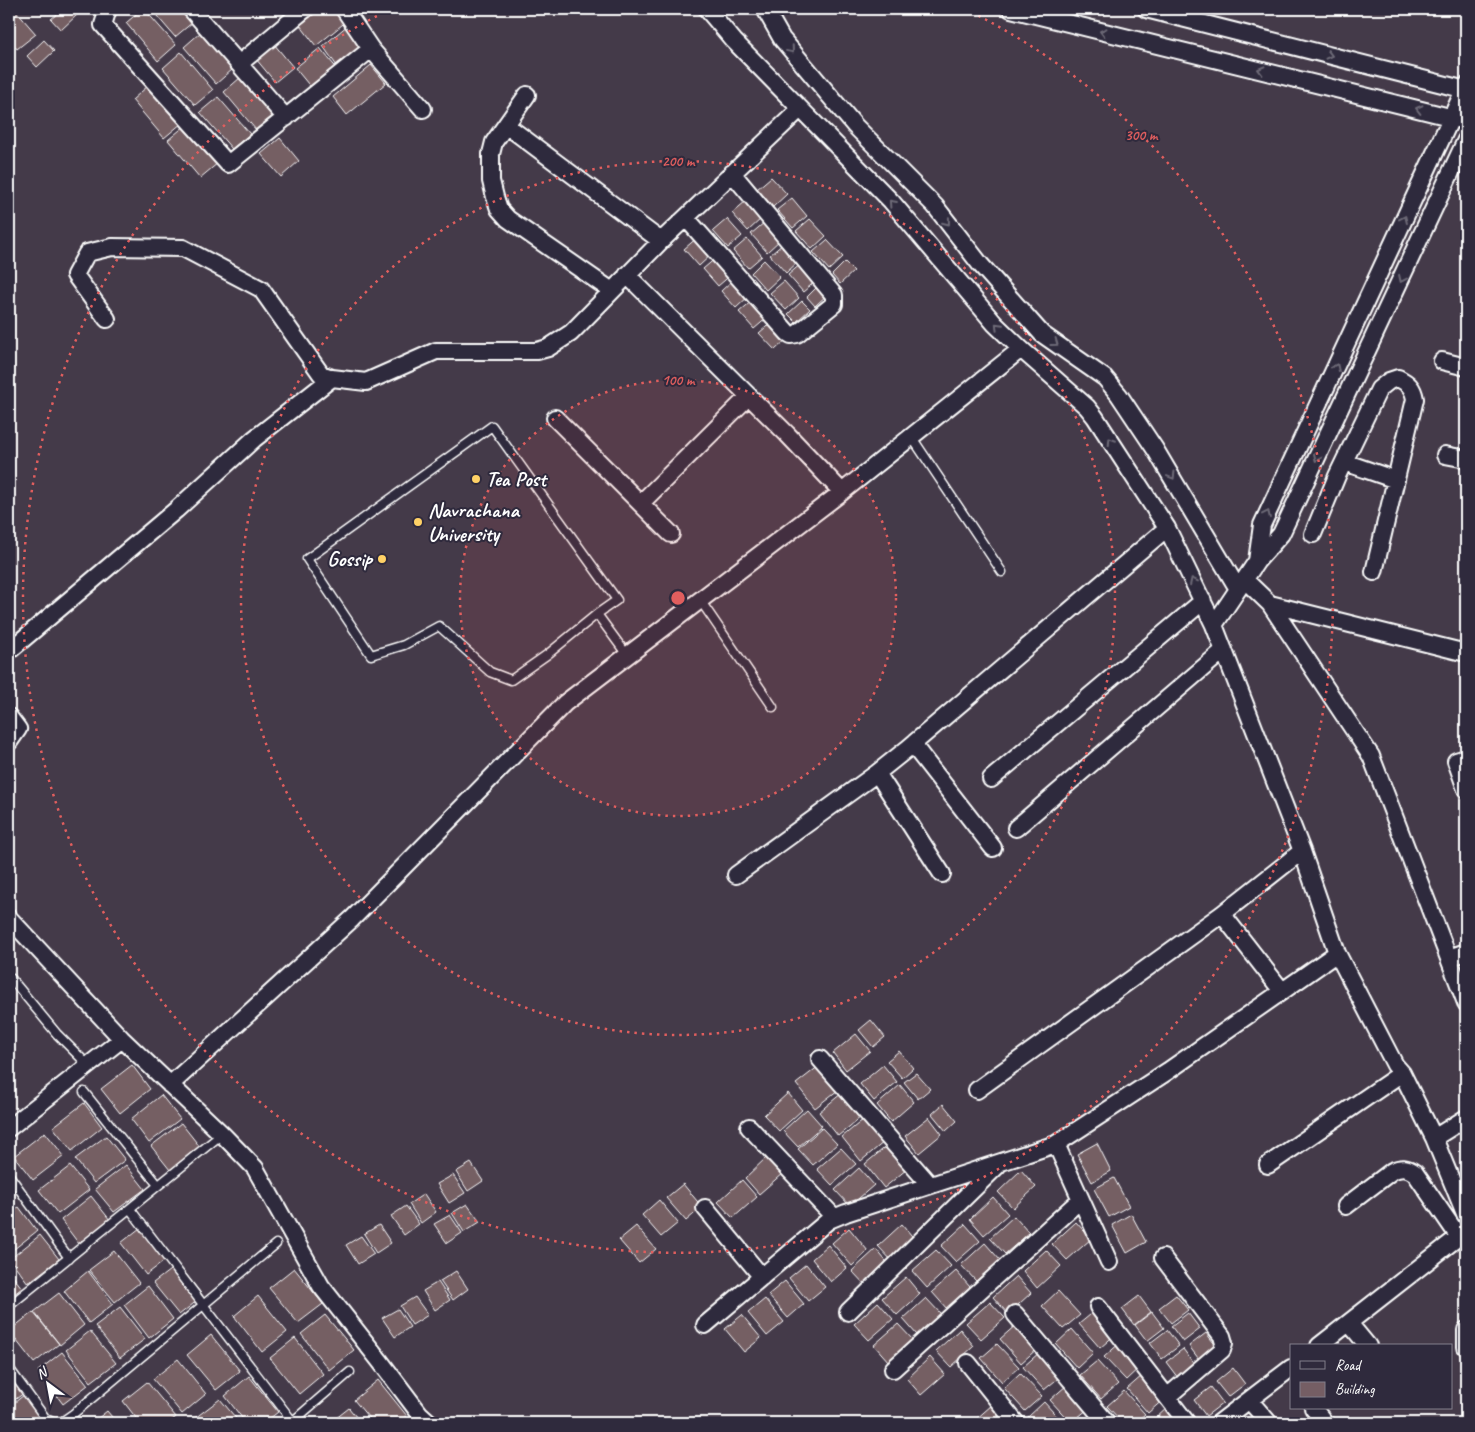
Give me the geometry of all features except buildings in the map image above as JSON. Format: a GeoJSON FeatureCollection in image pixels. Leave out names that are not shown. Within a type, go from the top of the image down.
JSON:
{"type":"FeatureCollection","features":[{"type":"Feature","properties":{"kind":"street"},"geometry":{"type":"LineString","coordinates":[[108,9],[103,25],[228,164],[371,49]]}},
{"type":"Feature","properties":{"kind":"street"},"geometry":{"type":"LineString","coordinates":[[191,9],[286,118]]}},
{"type":"Feature","properties":{"kind":"street"},"geometry":{"type":"LineString","coordinates":[[239,64],[305,9]]}},
{"type":"Feature","properties":{"kind":"street"},"geometry":{"type":"LineString","coordinates":[[344,9],[371,49],[423,109]]}},
{"type":"Feature","properties":{"kind":"street"},"geometry":{"type":"LineString","coordinates":[[707,9],[734,41],[891,201],[983,310],[1020,349],[1075,395],[1096,417],[1167,528],[1214,625],[1302,851],[1337,952],[1395,1066],[1402,1073],[1434,1138],[1466,1216]]}},
{"type":"Feature","properties":{"kind":"street"},"geometry":{"type":"LineString","coordinates":[[765,9],[782,40],[855,126],[935,206],[980,264],[1042,334],[1105,378],[1156,448],[1242,584],[1270,604],[1370,756],[1466,1003]]}},
{"type":"Feature","properties":{"kind":"street"},"geometry":{"type":"LineString","coordinates":[[1010,9],[1459,119]]}},
{"type":"Feature","properties":{"kind":"street"},"geometry":{"type":"LineString","coordinates":[[1146,9],[1466,89],[1459,119],[1313,414],[1262,525],[1257,561]]}},
{"type":"Feature","properties":{"kind":"street"},"geometry":{"type":"LineString","coordinates":[[528,95],[494,142],[491,154],[491,181],[499,209],[508,219],[612,291]]}},
{"type":"Feature","properties":{"kind":"street"},"geometry":{"type":"LineString","coordinates":[[107,319],[75,275],[87,252],[112,247],[183,248],[261,289],[321,374],[332,378],[366,382],[436,351],[537,352],[548,348],[570,334],[661,241],[800,109]]}},
{"type":"Feature","properties":{"kind":"street"},"geometry":{"type":"LineString","coordinates":[[506,125],[661,241]]}},
{"type":"Feature","properties":{"kind":"street"},"geometry":{"type":"LineString","coordinates":[[1214,625],[1257,561],[1281,534],[1466,140]]}},
{"type":"Feature","properties":{"kind":"street"},"geometry":{"type":"LineString","coordinates":[[686,218],[791,335],[797,334],[834,304],[834,295],[732,173]]}},
{"type":"Feature","properties":{"kind":"street"},"geometry":{"type":"LineString","coordinates":[[627,275],[749,396],[842,492]]}},
{"type":"Feature","properties":{"kind":"street"},"geometry":{"type":"LineString","coordinates":[[170,1085],[352,919],[565,703],[842,492],[1020,349]]}},
{"type":"Feature","properties":{"kind":"street"},"geometry":{"type":"LineString","coordinates":[[1442,361],[1466,367]]}},
{"type":"Feature","properties":{"kind":"street"},"geometry":{"type":"LineString","coordinates":[[9,651],[176,510],[254,439],[332,378]]}},
{"type":"Feature","properties":{"kind":"street"},"geometry":{"type":"LineString","coordinates":[[1313,534],[1344,462],[1379,389],[1389,381],[1398,378],[1407,383],[1414,390],[1415,399],[1374,572]]}},
{"type":"Feature","properties":{"kind":"street"},"geometry":{"type":"LineString","coordinates":[[641,503],[749,396]]}},
{"type":"Feature","properties":{"kind":"street"},"geometry":{"type":"LineString","coordinates":[[1313,414],[1356,437]]}},
{"type":"Feature","properties":{"kind":"street"},"geometry":{"type":"LineString","coordinates":[[555,418],[672,534]]}},
{"type":"Feature","properties":{"kind":"street"},"geometry":{"type":"LineString","coordinates":[[1445,454],[1466,459]]}},
{"type":"Feature","properties":{"kind":"street"},"geometry":{"type":"LineString","coordinates":[[1344,462],[1396,480]]}},
{"type":"Feature","properties":{"kind":"street"},"geometry":{"type":"LineString","coordinates":[[736,875],[877,774],[1167,528]]}},
{"type":"Feature","properties":{"kind":"street"},"geometry":{"type":"LineString","coordinates":[[991,779],[1203,601]]}},
{"type":"Feature","properties":{"kind":"street"},"geometry":{"type":"LineString","coordinates":[[1270,604],[1466,653]]}},
{"type":"Feature","properties":{"kind":"street"},"geometry":{"type":"LineString","coordinates":[[1016,828],[1224,650]]}},
{"type":"Feature","properties":{"kind":"street"},"geometry":{"type":"LineString","coordinates":[[9,717],[18,729],[9,742]]}},
{"type":"Feature","properties":{"kind":"street"},"geometry":{"type":"LineString","coordinates":[[913,745],[993,848]]}},
{"type":"Feature","properties":{"kind":"street"},"geometry":{"type":"LineString","coordinates":[[1466,758],[1456,761],[1466,789]]}},
{"type":"Feature","properties":{"kind":"street"},"geometry":{"type":"LineString","coordinates":[[877,774],[942,874]]}},
{"type":"Feature","properties":{"kind":"street"},"geometry":{"type":"LineString","coordinates":[[977,1090],[1222,914],[1302,851]]}},
{"type":"Feature","properties":{"kind":"street"},"geometry":{"type":"LineString","coordinates":[[1222,914],[1282,991]]}},
{"type":"Feature","properties":{"kind":"street"},"geometry":{"type":"LineString","coordinates":[[9,918],[122,1039],[255,1168],[321,1286],[420,1414],[430,1423]]}},
{"type":"Feature","properties":{"kind":"street"},"geometry":{"type":"LineString","coordinates":[[705,1325],[834,1217],[1056,1144],[1168,1071],[1337,952]]}},
{"type":"Feature","properties":{"kind":"street"},"geometry":{"type":"LineString","coordinates":[[1449,958],[1466,952]]}},
{"type":"Feature","properties":{"kind":"street"},"geometry":{"type":"LineString","coordinates":[[9,1128],[122,1039]]}},
{"type":"Feature","properties":{"kind":"street"},"geometry":{"type":"LineString","coordinates":[[820,1059],[930,1185]]}},
{"type":"Feature","properties":{"kind":"street"},"geometry":{"type":"LineString","coordinates":[[1268,1165],[1402,1073]]}},
{"type":"Feature","properties":{"kind":"street"},"geometry":{"type":"LineString","coordinates":[[1434,1138],[1466,1118]]}},
{"type":"Feature","properties":{"kind":"street"},"geometry":{"type":"LineString","coordinates":[[749,1127],[834,1217]]}},
{"type":"Feature","properties":{"kind":"street"},"geometry":{"type":"LineString","coordinates":[[1056,1144],[1109,1262]]}},
{"type":"Feature","properties":{"kind":"street"},"geometry":{"type":"LineString","coordinates":[[848,1312],[1002,1162]]}},
{"type":"Feature","properties":{"kind":"street"},"geometry":{"type":"LineString","coordinates":[[1323,1344],[1463,1234],[1415,1173],[1408,1168],[1392,1171],[1346,1206]]}},
{"type":"Feature","properties":{"kind":"street"},"geometry":{"type":"LineString","coordinates":[[893,1368],[1080,1200]]}},
{"type":"Feature","properties":{"kind":"street"},"geometry":{"type":"LineString","coordinates":[[704,1208],[762,1277]]}},
{"type":"Feature","properties":{"kind":"street"},"geometry":{"type":"LineString","coordinates":[[1163,1258],[1222,1336],[1224,1344],[1222,1350],[1168,1397]]}},
{"type":"Feature","properties":{"kind":"street"},"geometry":{"type":"LineString","coordinates":[[1098,1307],[1187,1423]]}},
{"type":"Feature","properties":{"kind":"street"},"geometry":{"type":"LineString","coordinates":[[1015,1314],[1107,1423]]}},
{"type":"Feature","properties":{"kind":"street"},"geometry":{"type":"LineString","coordinates":[[1349,1323],[1366,1344]]}},
{"type":"Feature","properties":{"kind":"street"},"geometry":{"type":"LineString","coordinates":[[1466,1330],[1466,1347]]}},
{"type":"Feature","properties":{"kind":"street"},"geometry":{"type":"LineString","coordinates":[[968,1363],[1016,1423]]}},
{"type":"Feature","properties":{"kind":"street"},"geometry":{"type":"LineString","coordinates":[[1219,1423],[1249,1400],[1289,1374]]}},
{"type":"Feature","properties":{"kind":"street"},"geometry":{"type":"LineString","coordinates":[[1249,1400],[1269,1423]]}},
{"type":"Feature","properties":{"kind":"street"},"geometry":{"type":"LineString","coordinates":[[1315,1410],[1325,1423]]}},
{"type":"Feature","properties":{"kind":"lane"},"geometry":{"type":"LineString","coordinates":[[492,426],[617,600],[597,614],[548,654],[511,680],[490,672],[440,626],[404,645],[371,655],[307,559],[492,426]]}},
{"type":"Feature","properties":{"kind":"lane"},"geometry":{"type":"LineString","coordinates":[[911,436],[1002,572]]}},
{"type":"Feature","properties":{"kind":"lane"},"geometry":{"type":"LineString","coordinates":[[700,600],[773,707]]}},
{"type":"Feature","properties":{"kind":"lane"},"geometry":{"type":"LineString","coordinates":[[597,614],[627,655]]}},
{"type":"Feature","properties":{"kind":"lane"},"geometry":{"type":"LineString","coordinates":[[9,976],[57,1034],[88,1065]]}},
{"type":"Feature","properties":{"kind":"lane"},"geometry":{"type":"LineString","coordinates":[[84,1092],[158,1186]]}},
{"type":"Feature","properties":{"kind":"lane"},"geometry":{"type":"LineString","coordinates":[[9,1306],[222,1134]]}},
{"type":"Feature","properties":{"kind":"lane"},"geometry":{"type":"LineString","coordinates":[[9,1175],[69,1258]]}},
{"type":"Feature","properties":{"kind":"lane"},"geometry":{"type":"LineString","coordinates":[[130,1209],[292,1423],[350,1372]]}},
{"type":"Feature","properties":{"kind":"lane"},"geometry":{"type":"LineString","coordinates":[[9,1368],[46,1418],[56,1423],[63,1421],[276,1244]]}},
{"type":"Feature","properties":{"kind":"place","name":"Tea Post"},"geometry":{"type":"Point","coordinates":[476,479]}},
{"type":"Feature","properties":{"kind":"place","name":"Navrachana University"},"geometry":{"type":"Point","coordinates":[418,522]}},
{"type":"Feature","properties":{"kind":"place","name":"Gossip"},"geometry":{"type":"Point","coordinates":[382,559]}}]}
